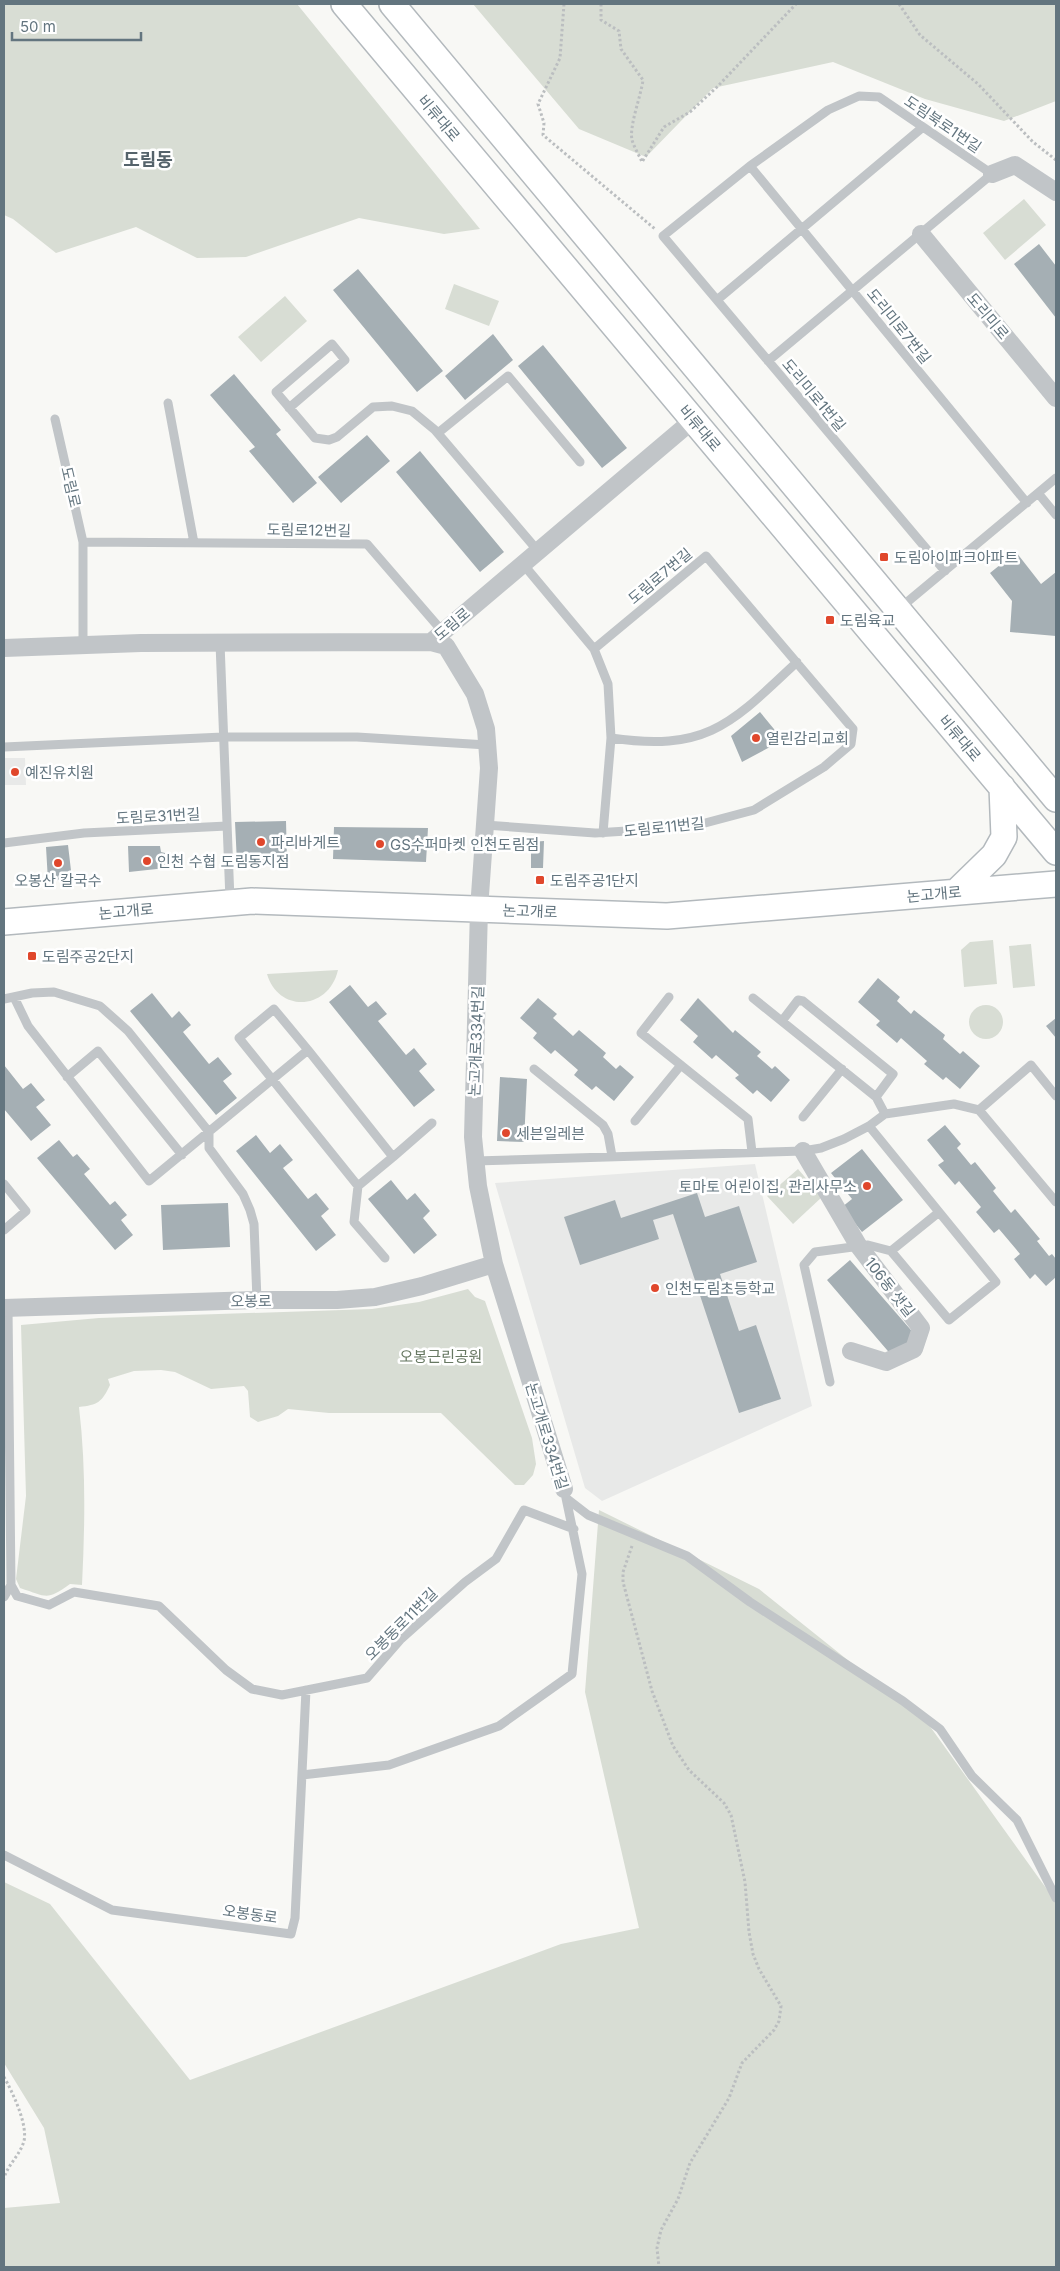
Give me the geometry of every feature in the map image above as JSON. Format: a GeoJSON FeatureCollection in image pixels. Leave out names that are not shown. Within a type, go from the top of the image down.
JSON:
{"type":"FeatureCollection","features":[{"type":"Feature","properties":{"kind":"main road","name":"비류대로"},"geometry":{"type":"LineString","coordinates":[[344,4],[1056,852]]}},
{"type":"Feature","properties":{"kind":"main road"},"geometry":{"type":"LineString","coordinates":[[392,4],[1056,799]]}},
{"type":"Feature","properties":{"kind":"main road"},"geometry":{"type":"LineString","coordinates":[[956,892],[994,855],[1004,837],[1002,787]]}},
{"type":"Feature","properties":{"kind":"main road","name":"논고개로"},"geometry":{"type":"LineString","coordinates":[[4,922],[252,901],[667,916],[1056,884]]}},
{"type":"Feature","properties":{"kind":"street"},"geometry":{"type":"LineString","coordinates":[[992,174],[1015,165],[1056,192]]}},
{"type":"Feature","properties":{"kind":"street","name":"도리미로"},"geometry":{"type":"LineString","coordinates":[[921,234],[1056,398]]}},
{"type":"Feature","properties":{"kind":"street","name":"도림로"},"geometry":{"type":"LineString","coordinates":[[4,648],[437,637],[693,420]]}},
{"type":"Feature","properties":{"kind":"street"},"geometry":{"type":"LineString","coordinates":[[437,637],[446,646],[475,694],[486,730],[489,768],[479,909]]}},
{"type":"Feature","properties":{"kind":"street","name":"논고개로334번길"},"geometry":{"type":"LineString","coordinates":[[479,909],[473,1137],[478,1186],[494,1264],[565,1493]]}},
{"type":"Feature","properties":{"kind":"street"},"geometry":{"type":"LineString","coordinates":[[804,1151],[858,1246]]}},
{"type":"Feature","properties":{"kind":"street","name":"106동 샛길"},"geometry":{"type":"LineString","coordinates":[[850,1351],[886,1362],[914,1349],[922,1328],[858,1246]]}},
{"type":"Feature","properties":{"kind":"street","name":"오봉로"},"geometry":{"type":"LineString","coordinates":[[6,1308],[257,1300],[337,1300],[375,1296],[422,1286],[494,1264]]}},
{"type":"Feature","properties":{"kind":"lane","name":"도림북로1번길"},"geometry":{"type":"LineString","coordinates":[[750,166],[828,110],[859,96],[879,98],[992,174]]}},
{"type":"Feature","properties":{"kind":"lane"},"geometry":{"type":"LineString","coordinates":[[717,300],[923,127]]}},
{"type":"Feature","properties":{"kind":"lane"},"geometry":{"type":"LineString","coordinates":[[663,236],[750,166]]}},
{"type":"Feature","properties":{"kind":"lane","name":"도리미로7번길"},"geometry":{"type":"LineString","coordinates":[[750,166],[1027,503]]}},
{"type":"Feature","properties":{"kind":"lane"},"geometry":{"type":"LineString","coordinates":[[768,361],[992,174]]}},
{"type":"Feature","properties":{"kind":"lane","name":"도리미로1번길"},"geometry":{"type":"LineString","coordinates":[[663,236],[945,571]]}},
{"type":"Feature","properties":{"kind":"lane"},"geometry":{"type":"LineString","coordinates":[[290,408],[345,360],[332,344],[276,392],[315,438],[329,440],[337,437],[373,407],[392,406],[412,411],[458,451],[538,551]]}},
{"type":"Feature","properties":{"kind":"lane"},"geometry":{"type":"LineString","coordinates":[[438,433],[508,376],[580,462]]}},
{"type":"Feature","properties":{"kind":"lane"},"geometry":{"type":"LineString","coordinates":[[168,402],[194,543]]}},
{"type":"Feature","properties":{"kind":"lane","name":"도림로"},"geometry":{"type":"LineString","coordinates":[[56,419],[83,542],[83,645]]}},
{"type":"Feature","properties":{"kind":"lane"},"geometry":{"type":"LineString","coordinates":[[898,610],[1056,478]]}},
{"type":"Feature","properties":{"kind":"lane"},"geometry":{"type":"LineString","coordinates":[[1038,493],[1056,515]]}},
{"type":"Feature","properties":{"kind":"lane","name":"도림로12번길"},"geometry":{"type":"LineString","coordinates":[[83,542],[367,544],[437,637]]}},
{"type":"Feature","properties":{"kind":"lane","name":"도림로7번길"},"geometry":{"type":"LineString","coordinates":[[594,649],[706,556],[853,729],[851,744]]}},
{"type":"Feature","properties":{"kind":"lane"},"geometry":{"type":"LineString","coordinates":[[523,564],[594,649],[608,684],[611,738],[603,832]]}},
{"type":"Feature","properties":{"kind":"lane"},"geometry":{"type":"LineString","coordinates":[[220,643],[230,903]]}},
{"type":"Feature","properties":{"kind":"lane"},"geometry":{"type":"LineString","coordinates":[[611,738],[659,743],[687,739],[713,731],[731,721],[752,704],[796,662]]}},
{"type":"Feature","properties":{"kind":"lane"},"geometry":{"type":"LineString","coordinates":[[4,747],[223,737],[357,737],[487,746]]}},
{"type":"Feature","properties":{"kind":"lane","name":"도림로11번길"},"geometry":{"type":"LineString","coordinates":[[484,825],[603,832],[690,827],[754,810],[817,771],[851,744]]}},
{"type":"Feature","properties":{"kind":"lane","name":"도림로31번길"},"geometry":{"type":"LineString","coordinates":[[4,843],[84,834],[227,826]]}},
{"type":"Feature","properties":{"kind":"lane"},"geometry":{"type":"LineString","coordinates":[[4,999],[54,992],[100,1006],[128,1031],[209,1132],[209,1148],[243,1194],[254,1224],[257,1300]]}},
{"type":"Feature","properties":{"kind":"lane"},"geometry":{"type":"LineString","coordinates":[[14,997],[28,1026],[149,1181],[308,1050]]}},
{"type":"Feature","properties":{"kind":"lane"},"geometry":{"type":"LineString","coordinates":[[669,997],[641,1033],[748,1119],[752,1152]]}},
{"type":"Feature","properties":{"kind":"lane"},"geometry":{"type":"LineString","coordinates":[[753,998],[876,1097],[885,1114]]}},
{"type":"Feature","properties":{"kind":"lane"},"geometry":{"type":"LineString","coordinates":[[782,1020],[798,1000],[803,1001],[893,1074],[876,1097]]}},
{"type":"Feature","properties":{"kind":"lane"},"geometry":{"type":"LineString","coordinates":[[358,1186],[239,1038],[274,1010],[393,1157]]}},
{"type":"Feature","properties":{"kind":"lane"},"geometry":{"type":"LineString","coordinates":[[67,1077],[98,1052],[182,1155]]}},
{"type":"Feature","properties":{"kind":"lane"},"geometry":{"type":"LineString","coordinates":[[635,1121],[681,1065]]}},
{"type":"Feature","properties":{"kind":"lane"},"geometry":{"type":"LineString","coordinates":[[979,1110],[1031,1065],[1056,1096]]}},
{"type":"Feature","properties":{"kind":"lane"},"geometry":{"type":"LineString","coordinates":[[534,1069],[603,1125],[608,1134],[612,1156]]}},
{"type":"Feature","properties":{"kind":"lane"},"geometry":{"type":"LineString","coordinates":[[803,1117],[842,1069]]}},
{"type":"Feature","properties":{"kind":"lane"},"geometry":{"type":"LineString","coordinates":[[475,1161],[804,1151],[820,1148],[869,1126],[885,1114],[954,1104],[979,1110],[1056,1202]]}},
{"type":"Feature","properties":{"kind":"lane"},"geometry":{"type":"LineString","coordinates":[[385,1258],[354,1222],[358,1186],[432,1123]]}},
{"type":"Feature","properties":{"kind":"lane"},"geometry":{"type":"LineString","coordinates":[[830,1382],[804,1264],[814,1252],[868,1245],[891,1251],[949,1320],[996,1282],[869,1126]]}},
{"type":"Feature","properties":{"kind":"lane"},"geometry":{"type":"LineString","coordinates":[[4,1184],[26,1211],[4,1230]]}},
{"type":"Feature","properties":{"kind":"lane"},"geometry":{"type":"LineString","coordinates":[[891,1251],[938,1213]]}},
{"type":"Feature","properties":{"kind":"lane"},"geometry":{"type":"LineString","coordinates":[[4,1597],[11,1585],[7,1534],[6,1308]]}},
{"type":"Feature","properties":{"kind":"lane"},"geometry":{"type":"LineString","coordinates":[[565,1493],[588,1515],[686,1556],[750,1602],[903,1701],[940,1729],[972,1776],[1018,1820],[1056,1898]]}},
{"type":"Feature","properties":{"kind":"lane","name":"논고개로334번길"},"geometry":{"type":"LineString","coordinates":[[302,1775],[390,1764],[498,1726],[572,1674],[582,1574],[565,1493]]}},
{"type":"Feature","properties":{"kind":"lane","name":"오봉동로11번길"},"geometry":{"type":"LineString","coordinates":[[11,1585],[17,1596],[50,1606],[74,1592],[159,1606],[226,1670],[252,1689],[282,1695],[366,1678],[400,1640],[465,1582],[496,1559],[524,1510],[574,1529]]}},
{"type":"Feature","properties":{"kind":"lane","name":"오봉동로"},"geometry":{"type":"LineString","coordinates":[[4,1855],[112,1910],[291,1934],[295,1918],[306,1690]]}},
{"type":"Feature","properties":{"kind":"path"},"geometry":{"type":"LineString","coordinates":[[564,4],[560,58],[538,104],[544,122],[543,135],[663,236]]}},
{"type":"Feature","properties":{"kind":"path"},"geometry":{"type":"LineString","coordinates":[[601,4],[602,20],[619,31],[621,49],[643,80],[640,100],[634,112],[631,138],[642,162],[664,127],[690,112],[718,87],[796,4]]}},
{"type":"Feature","properties":{"kind":"path"},"geometry":{"type":"LineString","coordinates":[[899,4],[920,35],[978,84],[1033,142],[1056,160]]}},
{"type":"Feature","properties":{"kind":"path"},"geometry":{"type":"LineString","coordinates":[[635,1536],[623,1572],[623,1582],[652,1691],[663,1723],[680,1758],[724,1803],[732,1815],[745,1882],[749,1932],[753,1954],[759,1969],[781,2006],[779,2021],[774,2030],[742,2063],[729,2098],[690,2163],[678,2199],[661,2230],[657,2248],[659,2267]]}},
{"type":"Feature","properties":{"kind":"path"},"geometry":{"type":"LineString","coordinates":[[4,2077],[20,2113],[25,2134],[23,2146],[7,2167],[4,2178]]}},
{"type":"Feature","properties":{"kind":"shaded area","name":"예진유치원"},"geometry":{"type":"Polygon","coordinates":[[[4,758],[25,758],[26,785],[4,785],[4,758]]]}},
{"type":"Feature","properties":{"kind":"shaded area","name":"인천도림초등학교"},"geometry":{"type":"Polygon","coordinates":[[[755,1164],[812,1406],[602,1501],[585,1488],[495,1183],[755,1164]]]}},
{"type":"Feature","properties":{"kind":"green space"},"geometry":{"type":"Polygon","coordinates":[[[4,4],[297,4],[480,229],[444,234],[359,218],[246,257],[197,258],[136,227],[56,253],[13,219],[4,215],[4,4]]]}},
{"type":"Feature","properties":{"kind":"green space"},"geometry":{"type":"Polygon","coordinates":[[[473,4],[1056,4],[1056,101],[1004,121],[925,99],[833,62],[713,88],[646,157],[579,129],[473,4]]]}},
{"type":"Feature","properties":{"kind":"green space"},"geometry":{"type":"Polygon","coordinates":[[[1024,199],[1046,225],[1005,260],[983,233],[1024,199]]]}},
{"type":"Feature","properties":{"kind":"green space"},"geometry":{"type":"Polygon","coordinates":[[[454,284],[499,301],[489,326],[445,309],[454,284]]]}},
{"type":"Feature","properties":{"kind":"green space"},"geometry":{"type":"Polygon","coordinates":[[[285,296],[307,321],[261,362],[238,337],[285,296]]]}},
{"type":"Feature","properties":{"kind":"green space"},"geometry":{"type":"Polygon","coordinates":[[[993,940],[997,984],[964,987],[961,950],[970,942],[993,940]]]}},
{"type":"Feature","properties":{"kind":"green space"},"geometry":{"type":"Polygon","coordinates":[[[1031,944],[1035,986],[1013,988],[1009,946],[1031,944]]]}},
{"type":"Feature","properties":{"kind":"green space"},"geometry":{"type":"Polygon","coordinates":[[[338,970],[333,983],[325,993],[315,999],[304,1002],[292,1001],[282,996],[273,987],[267,974],[338,970]]]}},
{"type":"Feature","properties":{"kind":"green space"},"geometry":{"type":"Polygon","coordinates":[[[986,1005],[993,1006],[998,1010],[1002,1015],[1002,1029],[998,1034],[993,1038],[986,1039],[979,1038],[974,1034],[970,1029],[969,1022],[970,1015],[974,1010],[979,1006],[986,1005]]]}},
{"type":"Feature","properties":{"kind":"green space"},"geometry":{"type":"Polygon","coordinates":[[[798,1169],[822,1197],[793,1224],[767,1196],[798,1169]]]}},
{"type":"Feature","properties":{"kind":"green space","name":"오봉근린공원"},"geometry":{"type":"Polygon","coordinates":[[[468,1289],[475,1297],[485,1301],[532,1438],[536,1464],[533,1475],[524,1485],[515,1485],[441,1413],[329,1413],[288,1409],[278,1416],[258,1422],[250,1417],[248,1391],[244,1386],[211,1389],[175,1372],[161,1370],[134,1371],[108,1379],[110,1385],[99,1402],[79,1407],[83,1451],[84,1496],[82,1585],[70,1584],[56,1593],[46,1596],[20,1588],[16,1579],[26,1496],[21,1325],[99,1318],[372,1309],[419,1302],[468,1289]]]}},
{"type":"Feature","properties":{"kind":"green space"},"geometry":{"type":"Polygon","coordinates":[[[599,1510],[759,1589],[929,1725],[1056,1902],[1056,2267],[4,2267],[4,2208],[60,2203],[44,2128],[4,2063],[4,1882],[50,1904],[190,2080],[561,1944],[639,1928],[585,1692],[599,1510]]]}},
{"type":"Feature","properties":{"kind":"building"},"geometry":{"type":"Polygon","coordinates":[[[1039,244],[1056,266],[1056,318],[1014,264],[1039,244]]]}},
{"type":"Feature","properties":{"kind":"building"},"geometry":{"type":"Polygon","coordinates":[[[358,269],[443,371],[417,392],[333,290],[358,269]]]}},
{"type":"Feature","properties":{"kind":"building"},"geometry":{"type":"Polygon","coordinates":[[[493,334],[513,360],[465,400],[445,376],[493,334]]]}},
{"type":"Feature","properties":{"kind":"building"},"geometry":{"type":"Polygon","coordinates":[[[543,345],[627,448],[602,468],[518,366],[543,345]]]}},
{"type":"Feature","properties":{"kind":"building"},"geometry":{"type":"Polygon","coordinates":[[[234,374],[281,430],[276,434],[317,483],[293,503],[249,451],[255,447],[210,395],[234,374]]]}},
{"type":"Feature","properties":{"kind":"building"},"geometry":{"type":"Polygon","coordinates":[[[367,435],[390,461],[341,503],[318,477],[367,435]]]}},
{"type":"Feature","properties":{"kind":"building"},"geometry":{"type":"Polygon","coordinates":[[[420,451],[504,552],[480,572],[396,472],[420,451]]]}},
{"type":"Feature","properties":{"kind":"building"},"geometry":{"type":"Polygon","coordinates":[[[1016,552],[1041,584],[1056,572],[1056,636],[1010,632],[1012,601],[990,573],[1016,552]]]}},
{"type":"Feature","properties":{"kind":"building","name":"열린감리교회"},"geometry":{"type":"Polygon","coordinates":[[[760,712],[783,740],[742,762],[731,736],[760,712]]]}},
{"type":"Feature","properties":{"kind":"building","name":"파리바게트"},"geometry":{"type":"Polygon","coordinates":[[[286,821],[287,861],[237,863],[235,822],[286,821]]]}},
{"type":"Feature","properties":{"kind":"building","name":"GS수퍼마켓 인천도림점"},"geometry":{"type":"Polygon","coordinates":[[[334,827],[428,828],[426,862],[333,859],[334,827]]]}},
{"type":"Feature","properties":{"kind":"building"},"geometry":{"type":"Polygon","coordinates":[[[544,841],[543,868],[531,868],[531,842],[544,841]]]}},
{"type":"Feature","properties":{"kind":"building","name":"오봉산 칼국수"},"geometry":{"type":"Polygon","coordinates":[[[68,845],[72,879],[48,881],[46,847],[68,845]]]}},
{"type":"Feature","properties":{"kind":"building","name":"인천 수협 도림동지점"},"geometry":{"type":"Polygon","coordinates":[[[128,846],[160,846],[161,852],[165,853],[166,868],[129,872],[128,846]]]}},
{"type":"Feature","properties":{"kind":"building"},"geometry":{"type":"Polygon","coordinates":[[[878,978],[900,997],[897,1001],[911,1014],[914,1010],[945,1035],[943,1039],[960,1054],[963,1051],[980,1066],[960,1089],[946,1077],[943,1080],[924,1064],[927,1061],[901,1038],[897,1043],[876,1025],[880,1021],[858,1002],[878,978]]]}},
{"type":"Feature","properties":{"kind":"building"},"geometry":{"type":"Polygon","coordinates":[[[350,985],[368,1007],[376,1001],[387,1014],[378,1021],[406,1055],[414,1048],[427,1064],[419,1071],[435,1090],[414,1107],[329,1002],[350,985]]]}},
{"type":"Feature","properties":{"kind":"building"},"geometry":{"type":"Polygon","coordinates":[[[152,993],[172,1018],[179,1011],[191,1025],[183,1032],[209,1064],[218,1057],[232,1074],[223,1081],[237,1098],[216,1115],[130,1011],[152,993]]]}},
{"type":"Feature","properties":{"kind":"building"},"geometry":{"type":"Polygon","coordinates":[[[538,998],[557,1014],[553,1018],[573,1036],[579,1030],[606,1053],[603,1057],[616,1069],[620,1065],[634,1077],[614,1101],[596,1086],[592,1090],[574,1075],[578,1070],[555,1050],[551,1054],[533,1038],[537,1033],[520,1018],[538,998]]]}},
{"type":"Feature","properties":{"kind":"building"},"geometry":{"type":"Polygon","coordinates":[[[698,998],[733,1033],[735,1030],[761,1052],[757,1056],[772,1069],[775,1066],[790,1080],[771,1102],[757,1090],[753,1094],[735,1078],[739,1075],[716,1055],[712,1059],[693,1042],[698,1036],[680,1020],[698,998]]]}},
{"type":"Feature","properties":{"kind":"building"},"geometry":{"type":"Polygon","coordinates":[[[1056,1018],[1056,1038],[1046,1026],[1056,1018]]]}},
{"type":"Feature","properties":{"kind":"building"},"geometry":{"type":"Polygon","coordinates":[[[4,1065],[23,1089],[31,1083],[45,1100],[36,1107],[51,1125],[31,1141],[4,1109],[4,1065]]]}},
{"type":"Feature","properties":{"kind":"building"},"geometry":{"type":"Polygon","coordinates":[[[500,1077],[527,1079],[524,1142],[497,1141],[500,1077]]]}},
{"type":"Feature","properties":{"kind":"building"},"geometry":{"type":"Polygon","coordinates":[[[945,1125],[961,1144],[957,1148],[971,1165],[975,1162],[996,1188],[993,1191],[1011,1213],[1015,1209],[1040,1239],[1037,1241],[1049,1256],[1052,1254],[1056,1259],[1056,1277],[1046,1286],[1035,1274],[1030,1279],[1014,1259],[1020,1254],[999,1229],[994,1233],[976,1212],[981,1207],[959,1181],[955,1185],[938,1165],[944,1161],[927,1140],[945,1125]]]}},
{"type":"Feature","properties":{"kind":"building"},"geometry":{"type":"Polygon","coordinates":[[[256,1135],[270,1153],[280,1144],[293,1160],[283,1168],[308,1199],[316,1193],[329,1209],[321,1216],[336,1235],[316,1251],[236,1151],[256,1135]]]}},
{"type":"Feature","properties":{"kind":"building"},"geometry":{"type":"Polygon","coordinates":[[[59,1140],[73,1157],[77,1154],[90,1169],[84,1174],[110,1205],[115,1201],[127,1215],[121,1220],[133,1235],[115,1250],[37,1158],[59,1140]]]}},
{"type":"Feature","properties":{"kind":"building","name":"토마토 어린이집, 관리사무소"},"geometry":{"type":"Polygon","coordinates":[[[862,1149],[903,1200],[862,1232],[842,1207],[852,1199],[831,1173],[862,1149]]]}},
{"type":"Feature","properties":{"kind":"building"},"geometry":{"type":"Polygon","coordinates":[[[391,1180],[407,1200],[415,1193],[430,1211],[423,1218],[437,1235],[414,1254],[368,1199],[391,1180]]]}},
{"type":"Feature","properties":{"kind":"building"},"geometry":{"type":"Polygon","coordinates":[[[697,1193],[705,1217],[739,1206],[757,1262],[720,1274],[739,1331],[756,1325],[781,1399],[739,1413],[673,1214],[653,1220],[659,1239],[580,1265],[564,1217],[615,1200],[621,1218],[697,1193]]]}},
{"type":"Feature","properties":{"kind":"building"},"geometry":{"type":"Polygon","coordinates":[[[228,1203],[230,1247],[163,1250],[161,1205],[228,1203]]]}},
{"type":"Feature","properties":{"kind":"building"},"geometry":{"type":"Polygon","coordinates":[[[850,1260],[917,1337],[893,1357],[827,1280],[850,1260]]]}},
{"type":"Feature","properties":{"kind":"place","name":"도림아이파크아파트"},"geometry":{"type":"Point","coordinates":[884,557]}},
{"type":"Feature","properties":{"kind":"place","name":"도림육교"},"geometry":{"type":"Point","coordinates":[830,620]}},
{"type":"Feature","properties":{"kind":"place","name":"열린감리교회"},"geometry":{"type":"Point","coordinates":[756,738]}},
{"type":"Feature","properties":{"kind":"place","name":"예진유치원"},"geometry":{"type":"Point","coordinates":[15,772]}},
{"type":"Feature","properties":{"kind":"place","name":"파리바게트"},"geometry":{"type":"Point","coordinates":[261,842]}},
{"type":"Feature","properties":{"kind":"place","name":"GS수퍼마켓 인천도림점"},"geometry":{"type":"Point","coordinates":[380,844]}},
{"type":"Feature","properties":{"kind":"place","name":"인천 수협 도림동지점"},"geometry":{"type":"Point","coordinates":[147,861]}},
{"type":"Feature","properties":{"kind":"place","name":"오봉산 칼국수"},"geometry":{"type":"Point","coordinates":[58,863]}},
{"type":"Feature","properties":{"kind":"place","name":"도림주공1단지"},"geometry":{"type":"Point","coordinates":[540,880]}},
{"type":"Feature","properties":{"kind":"place","name":"도림주공2단지"},"geometry":{"type":"Point","coordinates":[32,956]}},
{"type":"Feature","properties":{"kind":"place","name":"세븐일레븐"},"geometry":{"type":"Point","coordinates":[506,1133]}},
{"type":"Feature","properties":{"kind":"place","name":"토마토 어린이집, 관리사무소"},"geometry":{"type":"Point","coordinates":[867,1186]}},
{"type":"Feature","properties":{"kind":"place","name":"인천도림초등학교"},"geometry":{"type":"Point","coordinates":[655,1288]}},
{"type":"Feature","properties":{"kind":"district","name":"도림동"},"geometry":{"type":"Point","coordinates":[148,159]}}]}
